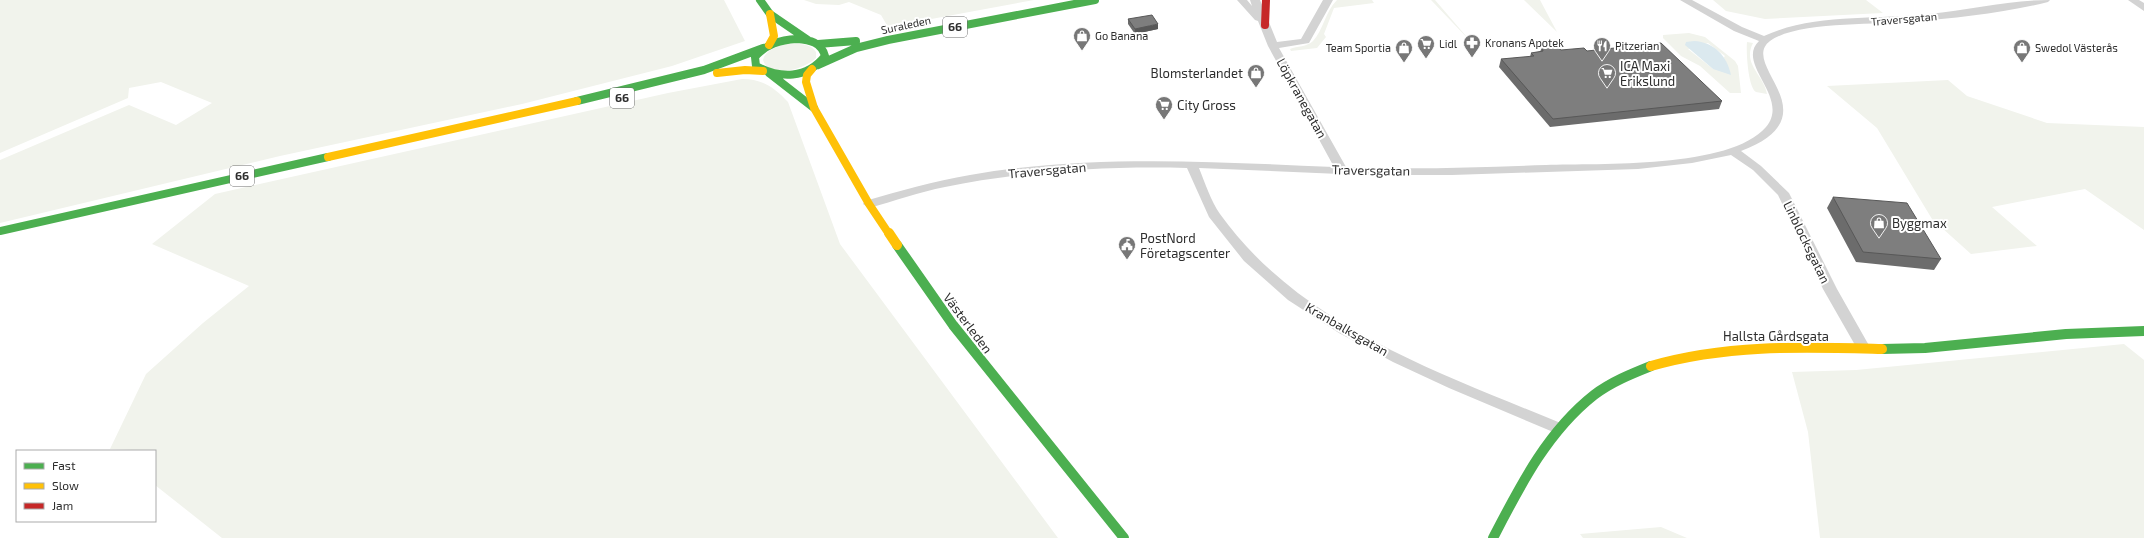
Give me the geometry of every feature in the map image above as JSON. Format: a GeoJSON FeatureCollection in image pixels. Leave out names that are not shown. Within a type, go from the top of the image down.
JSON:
{"type":"FeatureCollection","features":[{"type":"Feature","properties":{"kind":"main road"},"geometry":{"type":"LineString","coordinates":[[760,0],[770,14],[808,40]]}},
{"type":"Feature","properties":{"kind":"main road","name":"Suraleden"},"geometry":{"type":"LineString","coordinates":[[818,44],[836,44],[887,36],[1072,0]]}},
{"type":"Feature","properties":{"kind":"main road","name":"Suraleden"},"geometry":{"type":"LineString","coordinates":[[815,67],[856,48],[888,40],[1095,0]]}},
{"type":"Feature","properties":{"kind":"main road"},"geometry":{"type":"LineString","coordinates":[[1265,25],[1266,0]]}},
{"type":"Feature","properties":{"kind":"main road"},"geometry":{"type":"LineString","coordinates":[[766,72],[756,66],[754,60],[757,54],[774,36],[770,14]]}},
{"type":"Feature","properties":{"kind":"main road","name":"66"},"geometry":{"type":"LineString","coordinates":[[0,231],[656,83],[704,70],[766,46],[787,40],[808,40],[818,44]]}},
{"type":"Feature","properties":{"kind":"main road","name":"Västerleden"},"geometry":{"type":"LineString","coordinates":[[818,44],[825,52],[824,59],[807,75],[807,85],[814,108],[869,204],[953,326],[1124,538]]}},
{"type":"Feature","properties":{"kind":"main road","name":"66"},"geometry":{"type":"LineString","coordinates":[[0,238],[622,98],[712,74],[739,70],[791,75],[815,67]]}},
{"type":"Feature","properties":{"kind":"main road","name":"Västerleden"},"geometry":{"type":"LineString","coordinates":[[766,72],[785,84],[814,108]]}},
{"type":"Feature","properties":{"kind":"main road","name":"Hallsta Gårdsgata"},"geometry":{"type":"LineString","coordinates":[[1493,538],[1537,457],[1558,428],[1580,406],[1612,384],[1648,366],[1680,356],[1711,350],[1741,347],[1906,349],[2080,332],[2144,331]]}},
{"type":"Feature","properties":{"kind":"street","name":"Löpkranegatan"},"geometry":{"type":"LineString","coordinates":[[1242,0],[1265,25]]}},
{"type":"Feature","properties":{"kind":"street","name":"Löpkranegatan"},"geometry":{"type":"LineString","coordinates":[[1255,0],[1273,46],[1342,170]]}},
{"type":"Feature","properties":{"kind":"street"},"geometry":{"type":"LineString","coordinates":[[1273,46],[1305,41],[1328,0]]}},
{"type":"Feature","properties":{"kind":"street"},"geometry":{"type":"LineString","coordinates":[[1685,0],[1738,29],[1765,40]]}},
{"type":"Feature","properties":{"kind":"street","name":"Traversgatan"},"geometry":{"type":"LineString","coordinates":[[869,204],[944,183],[1027,171],[1110,164],[1191,164],[1439,172],[1650,165],[1697,160],[1733,151],[1759,140],[1773,126],[1778,114],[1777,98],[1758,61],[1759,48],[1765,40],[1787,30],[1801,28],[1938,16],[2010,7],[2045,0]]}},
{"type":"Feature","properties":{"kind":"street"},"geometry":{"type":"LineString","coordinates":[[2133,0],[2144,8]]}},
{"type":"Feature","properties":{"kind":"street","name":"Linblocksgatan"},"geometry":{"type":"LineString","coordinates":[[1733,151],[1772,181],[1783,194],[1830,289],[1864,349]]}},
{"type":"Feature","properties":{"kind":"street","name":"Kranbalksgatan"},"geometry":{"type":"LineString","coordinates":[[1191,164],[1206,201],[1229,235],[1266,274],[1309,308],[1377,348],[1558,428]]}},
{"type":"Feature","properties":{"kind":"shaded area"},"geometry":{"type":"Polygon","coordinates":[[[0,0],[724,0],[745,41],[672,66],[522,104],[280,156],[0,223],[0,160],[129,105],[176,125],[212,103],[161,82],[129,88],[128,98],[0,153],[0,0]]]}},
{"type":"Feature","properties":{"kind":"shaded area"},"geometry":{"type":"Polygon","coordinates":[[[804,0],[1034,0],[888,27],[881,15],[849,2],[839,5],[816,4],[804,0]]]}},
{"type":"Feature","properties":{"kind":"shaded area"},"geometry":{"type":"Polygon","coordinates":[[[1337,0],[1372,0],[1374,3],[1334,8],[1324,34],[1326,37],[1317,48],[1291,51],[1290,49],[1311,43],[1313,41],[1337,0]]]}},
{"type":"Feature","properties":{"kind":"shaded area"},"geometry":{"type":"Polygon","coordinates":[[[1431,0],[1435,0],[1472,43],[1431,0]]]}},
{"type":"Feature","properties":{"kind":"shaded area"},"geometry":{"type":"Polygon","coordinates":[[[1524,0],[1540,0],[1557,32],[1524,0]]]}},
{"type":"Feature","properties":{"kind":"shaded area"},"geometry":{"type":"Polygon","coordinates":[[[1713,0],[1866,0],[1883,13],[1765,19],[1726,11],[1713,0]]]}},
{"type":"Feature","properties":{"kind":"shaded area"},"geometry":{"type":"Polygon","coordinates":[[[1689,33],[1705,37],[1735,61],[1738,66],[1741,93],[1730,93],[1700,66],[1681,56],[1663,38],[1663,35],[1689,33]],[[1708,43],[1688,49],[1713,69],[1725,56],[1708,43]]]}},
{"type":"Feature","properties":{"kind":"shaded area"},"geometry":{"type":"Polygon","coordinates":[[[1694,41],[1708,44],[1718,51],[1723,56],[1731,75],[1713,69],[1685,45],[1686,42],[1694,41]]]}},
{"type":"Feature","properties":{"kind":"shaded area"},"geometry":{"type":"Polygon","coordinates":[[[1747,42],[1753,43],[1750,50],[1750,57],[1767,94],[1756,92],[1753,89],[1749,76],[1747,42]]]}},
{"type":"Feature","properties":{"kind":"shaded area"},"geometry":{"type":"Polygon","coordinates":[[[786,44],[806,45],[816,52],[816,58],[804,66],[796,69],[788,71],[772,70],[763,60],[764,57],[772,49],[786,44]]]}},
{"type":"Feature","properties":{"kind":"shaded area"},"geometry":{"type":"Polygon","coordinates":[[[749,79],[762,82],[773,88],[788,102],[840,244],[1058,538],[222,538],[156,486],[156,450],[110,449],[146,374],[203,323],[249,286],[152,244],[215,194],[668,93],[749,79]]]}},
{"type":"Feature","properties":{"kind":"shaded area"},"geometry":{"type":"Polygon","coordinates":[[[1948,80],[1967,96],[2047,123],[2144,127],[2144,230],[2085,189],[1992,207],[2037,246],[1971,254],[1932,219],[1877,128],[1827,86],[1948,80]]]}},
{"type":"Feature","properties":{"kind":"shaded area"},"geometry":{"type":"Polygon","coordinates":[[[2124,344],[2144,360],[2144,538],[1820,538],[1808,432],[1792,372],[1856,370],[2124,344]]]}},
{"type":"Feature","properties":{"kind":"shaded area"},"geometry":{"type":"Polygon","coordinates":[[[1661,527],[1687,538],[1583,538],[1580,534],[1661,527]]]}},
{"type":"Feature","properties":{"kind":"building"},"geometry":{"type":"Polygon","coordinates":[[[1152,15],[1158,24],[1135,29],[1128,19],[1152,15]]]}},
{"type":"Feature","properties":{"kind":"building","name":"ICA Maxi Erikslund"},"geometry":{"type":"Polygon","coordinates":[[[1661,43],[1722,101],[1553,119],[1501,59],[1534,56],[1531,53],[1543,51],[1542,47],[1555,45],[1561,50],[1584,48],[1587,51],[1661,43]]]}},
{"type":"Feature","properties":{"kind":"building","name":"Byggmax"},"geometry":{"type":"Polygon","coordinates":[[[1833,197],[1907,203],[1941,259],[1863,252],[1833,197]]]}},
{"type":"Feature","properties":{"kind":"traffic: fast"},"geometry":{"type":"LineString","coordinates":[[760,0],[770,14],[808,40]]}},
{"type":"Feature","properties":{"kind":"traffic: fast"},"geometry":{"type":"LineString","coordinates":[[818,65],[856,48],[888,40],[1095,0]]}},
{"type":"Feature","properties":{"kind":"traffic: fast"},"geometry":{"type":"LineString","coordinates":[[797,39],[815,43],[824,51],[825,56],[819,64],[811,70],[793,75],[783,75],[764,71],[756,66],[755,57],[763,48],[779,41],[797,39]]}},
{"type":"Feature","properties":{"kind":"traffic: fast"},"geometry":{"type":"LineString","coordinates":[[818,44],[856,41]]}},
{"type":"Feature","properties":{"kind":"traffic: fast"},"geometry":{"type":"LineString","coordinates":[[577,101],[704,70],[763,48]]}},
{"type":"Feature","properties":{"kind":"traffic: fast"},"geometry":{"type":"LineString","coordinates":[[769,73],[814,108]]}},
{"type":"Feature","properties":{"kind":"traffic: fast"},"geometry":{"type":"LineString","coordinates":[[0,231],[328,157]]}},
{"type":"Feature","properties":{"kind":"traffic: fast"},"geometry":{"type":"LineString","coordinates":[[897,245],[953,325],[1124,538]]}},
{"type":"Feature","properties":{"kind":"traffic: fast"},"geometry":{"type":"LineString","coordinates":[[1882,349],[1925,348],[2066,334],[2144,331]]}},
{"type":"Feature","properties":{"kind":"traffic: fast"},"geometry":{"type":"LineString","coordinates":[[1493,538],[1537,458],[1573,413],[1595,395],[1621,379],[1651,366]]}},
{"type":"Feature","properties":{"kind":"traffic: slow"},"geometry":{"type":"LineString","coordinates":[[769,45],[774,36],[770,14]]}},
{"type":"Feature","properties":{"kind":"traffic: slow"},"geometry":{"type":"LineString","coordinates":[[812,69],[807,75],[806,82],[814,108],[869,204],[897,245]]}},
{"type":"Feature","properties":{"kind":"traffic: slow"},"geometry":{"type":"LineString","coordinates":[[717,73],[745,70],[763,71]]}},
{"type":"Feature","properties":{"kind":"traffic: slow"},"geometry":{"type":"LineString","coordinates":[[328,157],[577,101]]}},
{"type":"Feature","properties":{"kind":"traffic: slow"},"geometry":{"type":"LineString","coordinates":[[1651,366],[1679,358],[1736,349],[1794,347],[1882,349]]}},
{"type":"Feature","properties":{"kind":"traffic: jam"},"geometry":{"type":"LineString","coordinates":[[1265,25],[1266,0]]}},
{"type":"Feature","properties":{"kind":"place","name":"Go Banana"},"geometry":{"type":"Point","coordinates":[1082,51]}},
{"type":"Feature","properties":{"kind":"place","name":"Kronans Apotek"},"geometry":{"type":"Point","coordinates":[1472,58]}},
{"type":"Feature","properties":{"kind":"place","name":"Lidl"},"geometry":{"type":"Point","coordinates":[1426,59]}},
{"type":"Feature","properties":{"kind":"place","name":"Pitzerian"},"geometry":{"type":"Point","coordinates":[1602,61]}},
{"type":"Feature","properties":{"kind":"place","name":"Team Sportia"},"geometry":{"type":"Point","coordinates":[1404,63]}},
{"type":"Feature","properties":{"kind":"place","name":"Swedol Västerås"},"geometry":{"type":"Point","coordinates":[2022,63]}},
{"type":"Feature","properties":{"kind":"place","name":"Blomsterlandet"},"geometry":{"type":"Point","coordinates":[1256,88]}},
{"type":"Feature","properties":{"kind":"place","name":"ICA Maxi Erikslund"},"geometry":{"type":"Point","coordinates":[1607,88]}},
{"type":"Feature","properties":{"kind":"place","name":"City Gross"},"geometry":{"type":"Point","coordinates":[1164,120]}},
{"type":"Feature","properties":{"kind":"place","name":"Byggmax"},"geometry":{"type":"Point","coordinates":[1879,238]}},
{"type":"Feature","properties":{"kind":"place","name":"PostNord Företagscenter"},"geometry":{"type":"Point","coordinates":[1127,260]}}]}
